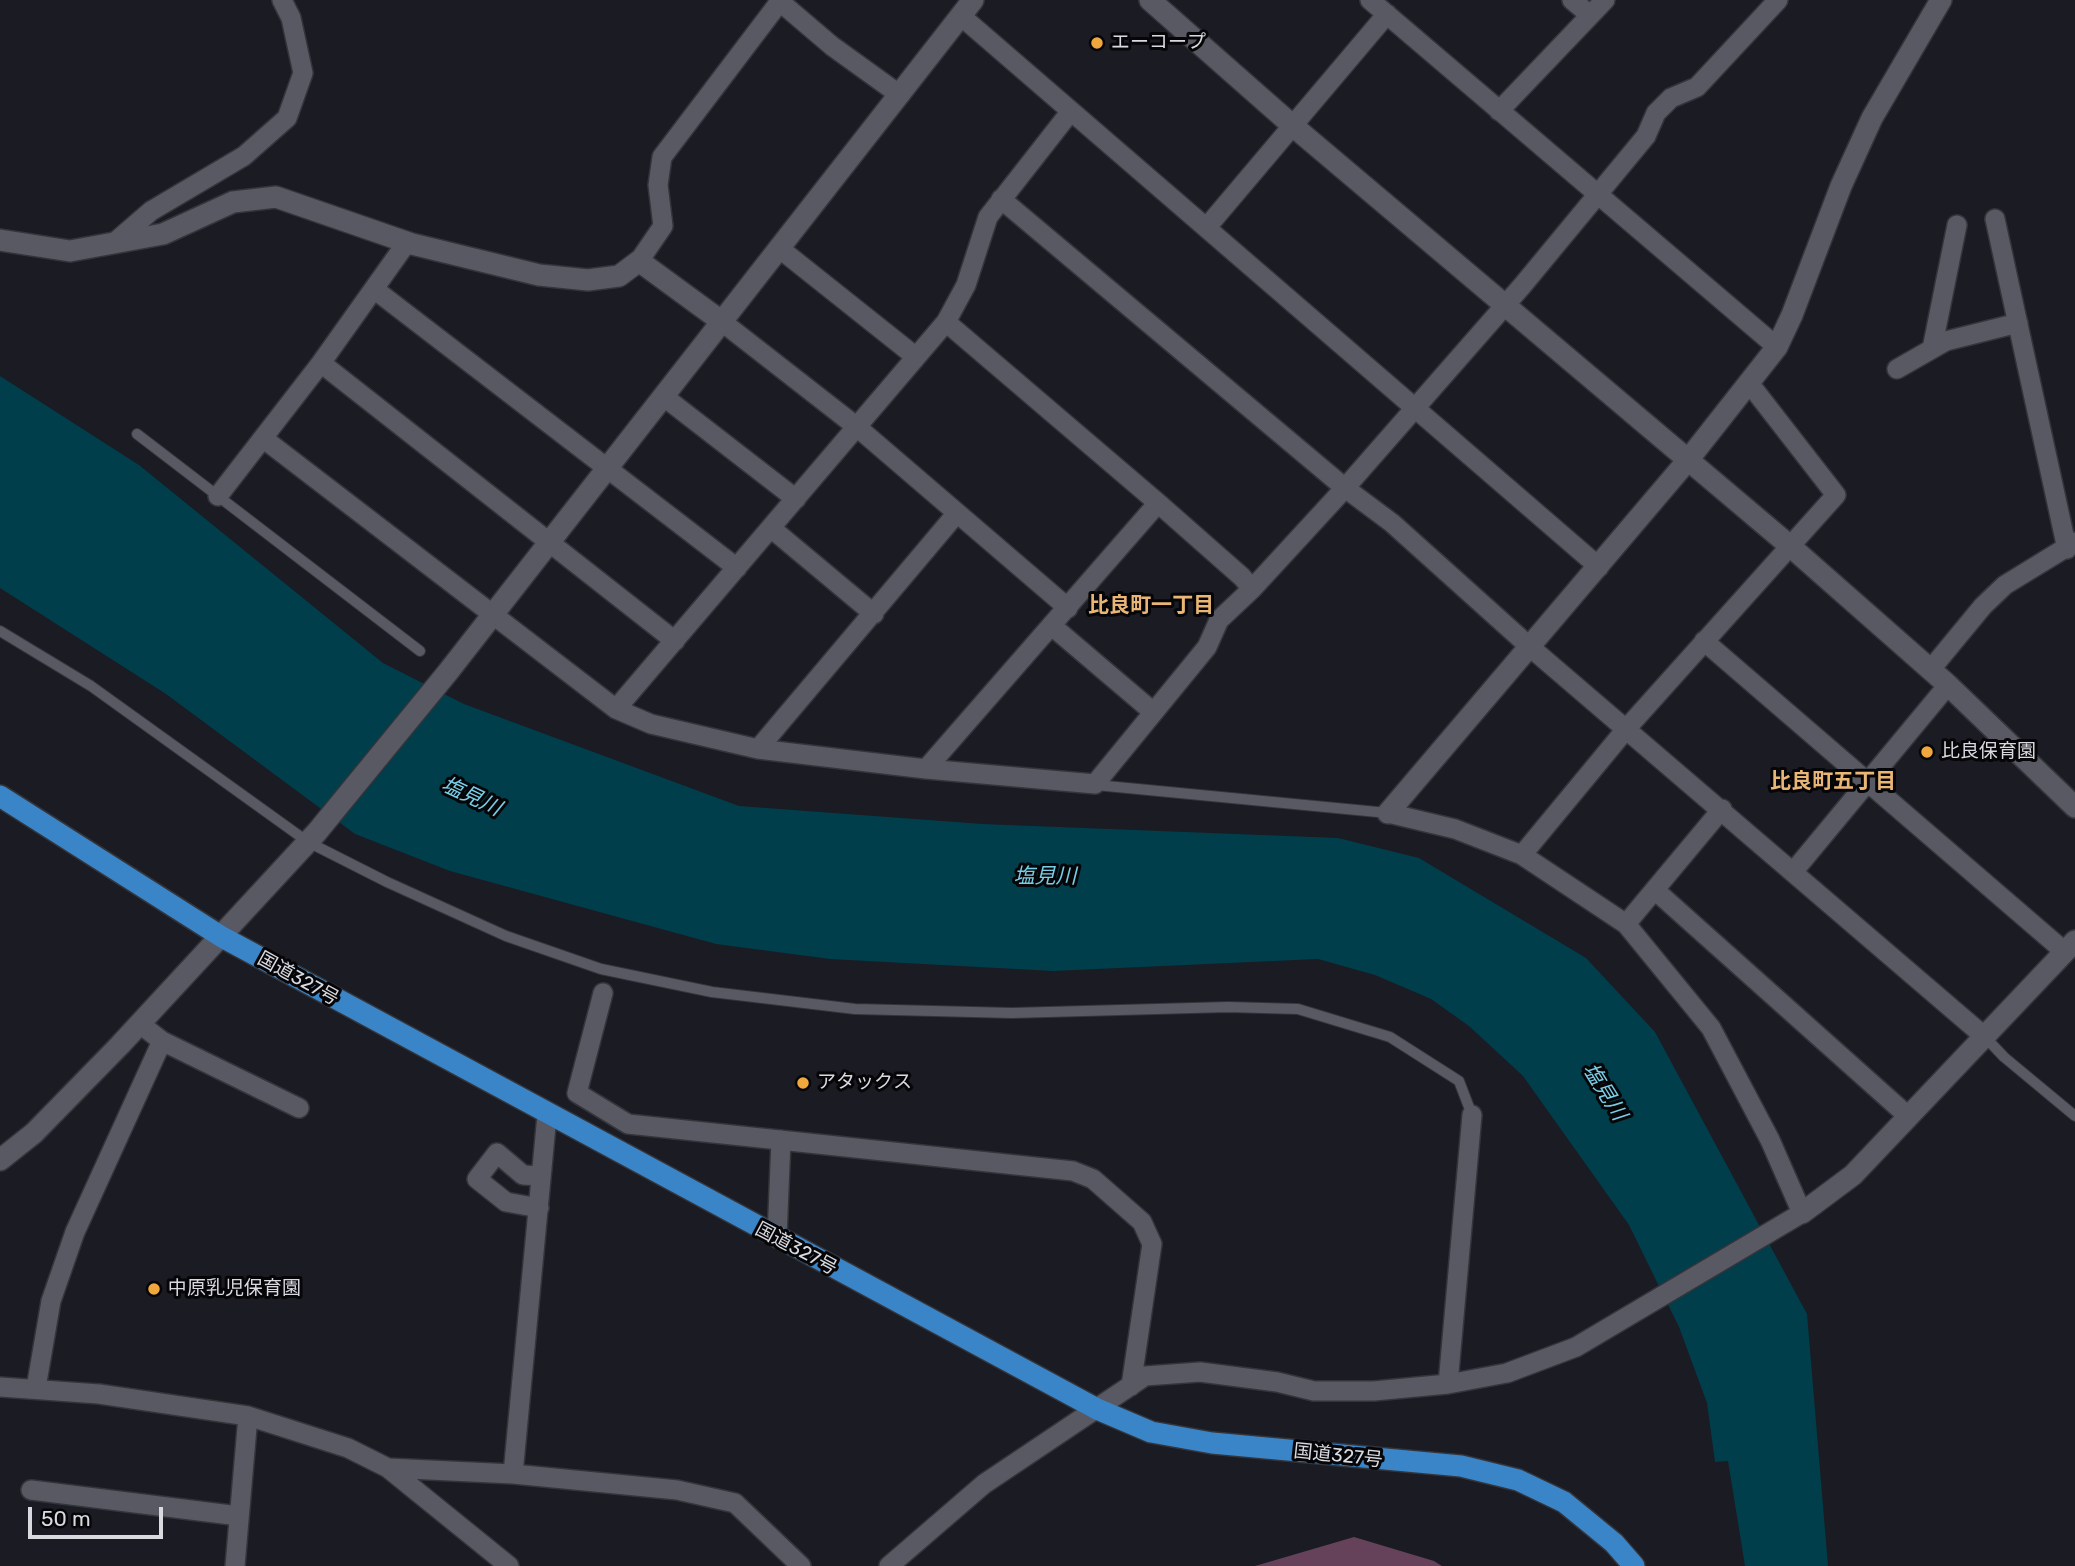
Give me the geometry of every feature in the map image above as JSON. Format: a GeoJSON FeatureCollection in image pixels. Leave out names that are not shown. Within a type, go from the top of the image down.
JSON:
{"type":"FeatureCollection","features":[{"type":"Feature","properties":{"kind":"highway","name":"国道327号"},"geometry":{"type":"LineString","coordinates":[[0,796],[222,937],[547,1115],[1097,1409],[1151,1432],[1212,1443],[1461,1466],[1518,1480],[1564,1502],[1614,1542],[1634,1566]]}},
{"type":"Feature","properties":{"kind":"street"},"geometry":{"type":"LineString","coordinates":[[114,243],[151,211],[244,156],[287,118],[303,73],[291,18],[282,0]]}},
{"type":"Feature","properties":{"kind":"street"},"geometry":{"type":"LineString","coordinates":[[1151,0],[1293,126],[1506,303],[1931,669],[2075,807]]}},
{"type":"Feature","properties":{"kind":"street"},"geometry":{"type":"LineString","coordinates":[[1370,0],[1777,347]]}},
{"type":"Feature","properties":{"kind":"street"},"geometry":{"type":"LineString","coordinates":[[1573,0],[1590,15]]}},
{"type":"Feature","properties":{"kind":"street"},"geometry":{"type":"LineString","coordinates":[[1499,111],[1605,0]]}},
{"type":"Feature","properties":{"kind":"street"},"geometry":{"type":"LineString","coordinates":[[264,439],[616,709],[651,724],[758,749],[1095,785],[1152,711],[1207,647],[1219,620],[1252,589],[1345,488],[1600,194],[1646,136],[1656,113],[1671,98],[1697,87],[1778,0]]}},
{"type":"Feature","properties":{"kind":"street"},"geometry":{"type":"LineString","coordinates":[[1802,1213],[1770,1140],[1711,1028],[1626,924],[1522,855],[1455,829],[1388,813],[1599,567],[1777,347],[1792,315],[1841,186],[1872,118],[1941,0]]}},
{"type":"Feature","properties":{"kind":"street"},"geometry":{"type":"LineString","coordinates":[[0,240],[70,251],[163,234],[233,202],[276,197],[404,241],[538,275],[588,280],[619,276],[639,261],[663,226],[658,185],[662,157],[780,1],[832,46],[900,95]]}},
{"type":"Feature","properties":{"kind":"street"},"geometry":{"type":"LineString","coordinates":[[0,1160],[34,1133],[140,1024],[313,837],[448,672],[967,8],[1070,111],[1599,567]]}},
{"type":"Feature","properties":{"kind":"street"},"geometry":{"type":"LineString","coordinates":[[1207,227],[1387,14]]}},
{"type":"Feature","properties":{"kind":"street"},"geometry":{"type":"LineString","coordinates":[[616,709],[946,322],[966,285],[988,217],[1070,111]]}},
{"type":"Feature","properties":{"kind":"street"},"geometry":{"type":"LineString","coordinates":[[1001,199],[1345,488],[1392,523],[1530,647],[1985,1037]]}},
{"type":"Feature","properties":{"kind":"street"},"geometry":{"type":"LineString","coordinates":[[1931,669],[2004,585],[2071,546],[1995,219]]}},
{"type":"Feature","properties":{"kind":"street"},"geometry":{"type":"LineString","coordinates":[[1932,349],[1957,225]]}},
{"type":"Feature","properties":{"kind":"street"},"geometry":{"type":"LineString","coordinates":[[218,496],[321,363],[405,245],[404,241]]}},
{"type":"Feature","properties":{"kind":"street"},"geometry":{"type":"LineString","coordinates":[[779,248],[916,358]]}},
{"type":"Feature","properties":{"kind":"street"},"geometry":{"type":"LineString","coordinates":[[639,261],[722,321],[857,428],[1068,608]]}},
{"type":"Feature","properties":{"kind":"street"},"geometry":{"type":"LineString","coordinates":[[374,289],[737,568]]}},
{"type":"Feature","properties":{"kind":"street"},"geometry":{"type":"LineString","coordinates":[[946,322],[1158,503],[1242,577],[1252,589]]}},
{"type":"Feature","properties":{"kind":"street"},"geometry":{"type":"LineString","coordinates":[[1897,369],[1946,341],[2018,323]]}},
{"type":"Feature","properties":{"kind":"street"},"geometry":{"type":"LineString","coordinates":[[321,363],[675,641]]}},
{"type":"Feature","properties":{"kind":"street"},"geometry":{"type":"LineString","coordinates":[[1522,855],[1627,728],[1836,495],[1749,383]]}},
{"type":"Feature","properties":{"kind":"street"},"geometry":{"type":"LineString","coordinates":[[663,396],[796,499]]}},
{"type":"Feature","properties":{"kind":"street"},"geometry":{"type":"LineString","coordinates":[[926,769],[1158,503]]}},
{"type":"Feature","properties":{"kind":"street"},"geometry":{"type":"LineString","coordinates":[[758,749],[957,513]]}},
{"type":"Feature","properties":{"kind":"street"},"geometry":{"type":"LineString","coordinates":[[771,528],[874,614]]}},
{"type":"Feature","properties":{"kind":"street"},"geometry":{"type":"LineString","coordinates":[[1052,626],[1152,711]]}},
{"type":"Feature","properties":{"kind":"street"},"geometry":{"type":"LineString","coordinates":[[889,1566],[984,1484],[1145,1376],[1200,1372],[1277,1382],[1314,1391],[1374,1391],[1448,1384],[1507,1373],[1576,1347],[1802,1213],[1853,1175],[2070,947],[1869,783],[1704,641]]}},
{"type":"Feature","properties":{"kind":"street"},"geometry":{"type":"LineString","coordinates":[[1793,872],[1948,685]]}},
{"type":"Feature","properties":{"kind":"street"},"geometry":{"type":"LineString","coordinates":[[1626,924],[1722,809]]}},
{"type":"Feature","properties":{"kind":"street"},"geometry":{"type":"LineString","coordinates":[[1656,891],[1909,1117]]}},
{"type":"Feature","properties":{"kind":"street"},"geometry":{"type":"LineString","coordinates":[[603,993],[577,1093],[628,1124],[1073,1171],[1093,1179],[1142,1222],[1152,1244],[1131,1386]]}},
{"type":"Feature","properties":{"kind":"street"},"geometry":{"type":"LineString","coordinates":[[140,1024],[162,1041],[299,1108]]}},
{"type":"Feature","properties":{"kind":"street"},"geometry":{"type":"LineString","coordinates":[[36,1388],[51,1301],[71,1244],[162,1041]]}},
{"type":"Feature","properties":{"kind":"street"},"geometry":{"type":"LineString","coordinates":[[513,1474],[547,1115]]}},
{"type":"Feature","properties":{"kind":"street"},"geometry":{"type":"LineString","coordinates":[[1448,1384],[1472,1115]]}},
{"type":"Feature","properties":{"kind":"street"},"geometry":{"type":"LineString","coordinates":[[777,1238],[781,1140]]}},
{"type":"Feature","properties":{"kind":"street"},"geometry":{"type":"LineString","coordinates":[[539,1208],[506,1202],[477,1179],[497,1153],[523,1175],[541,1177]]}},
{"type":"Feature","properties":{"kind":"street"},"geometry":{"type":"LineString","coordinates":[[0,1387],[155,1400],[248,1416],[348,1448],[388,1468],[509,1566]]}},
{"type":"Feature","properties":{"kind":"street"},"geometry":{"type":"LineString","coordinates":[[235,1566],[248,1416]]}},
{"type":"Feature","properties":{"kind":"street"},"geometry":{"type":"LineString","coordinates":[[388,1468],[513,1474],[677,1490],[735,1503],[800,1566]]}},
{"type":"Feature","properties":{"kind":"street"},"geometry":{"type":"LineString","coordinates":[[31,1490],[239,1516]]}},
{"type":"Feature","properties":{"kind":"lane"},"geometry":{"type":"LineString","coordinates":[[137,434],[420,651]]}},
{"type":"Feature","properties":{"kind":"lane"},"geometry":{"type":"LineString","coordinates":[[0,631],[91,687],[313,837],[387,882],[506,936],[621,976],[712,992],[855,1009],[924,1012],[1228,1007],[1297,1009],[1390,1037],[1459,1081],[1472,1115]]}},
{"type":"Feature","properties":{"kind":"lane"},"geometry":{"type":"LineString","coordinates":[[1095,785],[1388,813]]}},
{"type":"Feature","properties":{"kind":"lane"},"geometry":{"type":"LineString","coordinates":[[1985,1037],[2004,1057],[2075,1116]]}},
{"type":"Feature","properties":{"kind":"shaded area"},"geometry":{"type":"Polygon","coordinates":[[[1354,1537],[1434,1561],[1442,1566],[1255,1566],[1354,1537]]]}},
{"type":"Feature","properties":{"kind":"water","name":"塩見川"},"geometry":{"type":"Polygon","coordinates":[[[0,376],[139,465],[383,663],[464,704],[739,806],[982,824],[1338,838],[1419,858],[1586,958],[1655,1032],[1807,1314],[1828,1566],[1745,1566],[1728,1461],[1715,1462],[1707,1403],[1679,1327],[1629,1225],[1523,1076],[1469,1026],[1431,999],[1375,975],[1318,959],[1053,971],[830,959],[716,944],[450,871],[355,834],[166,694],[0,588],[0,376]]]}},
{"type":"Feature","properties":{"kind":"place","name":"エーコープ"},"geometry":{"type":"Point","coordinates":[1097,43]}},
{"type":"Feature","properties":{"kind":"place","name":"比良保育園"},"geometry":{"type":"Point","coordinates":[1927,752]}},
{"type":"Feature","properties":{"kind":"place","name":"アタックス"},"geometry":{"type":"Point","coordinates":[803,1083]}},
{"type":"Feature","properties":{"kind":"place","name":"中原乳児保育園"},"geometry":{"type":"Point","coordinates":[154,1289]}},
{"type":"Feature","properties":{"kind":"district","name":"比良町一丁目"},"geometry":{"type":"Point","coordinates":[1151,606]}},
{"type":"Feature","properties":{"kind":"district","name":"比良町五丁目"},"geometry":{"type":"Point","coordinates":[1833,782]}}]}
